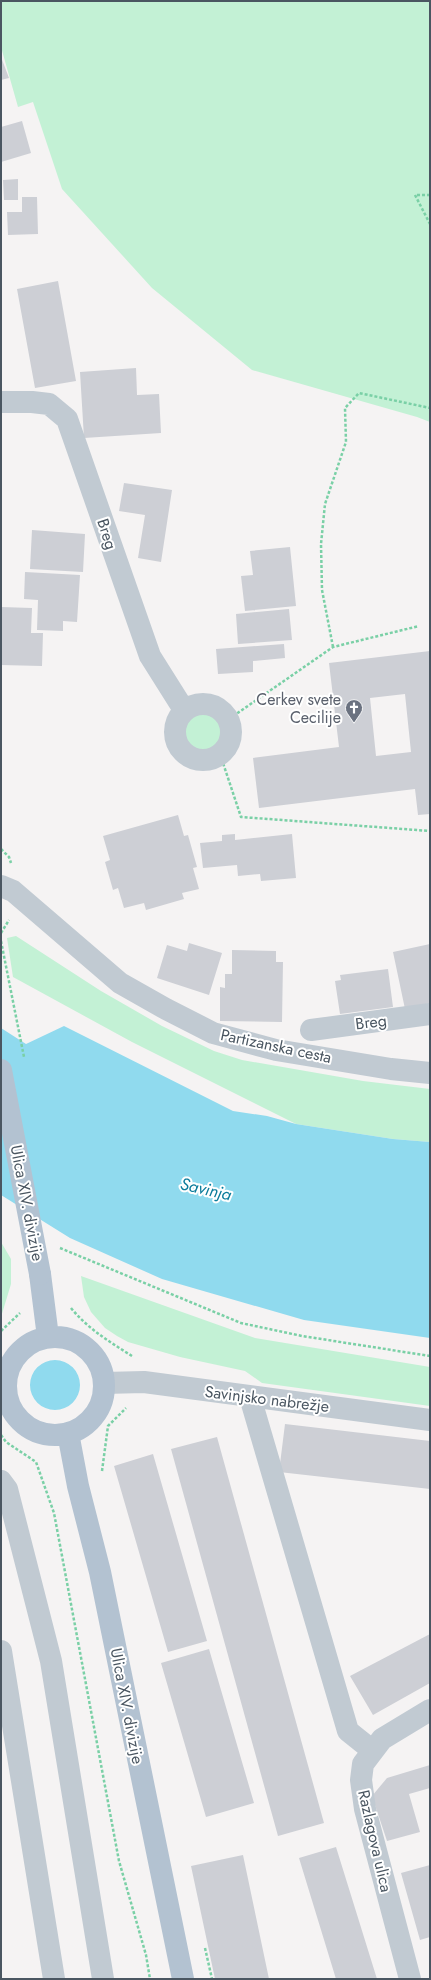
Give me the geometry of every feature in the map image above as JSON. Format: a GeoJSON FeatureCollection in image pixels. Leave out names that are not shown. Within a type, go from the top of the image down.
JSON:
{"type":"FeatureCollection","features":[{"type":"Feature","properties":{"kind":"main road","name":"Ulica XIV. divizije"},"geometry":{"type":"LineString","coordinates":[[1,1070],[40,1274],[48,1337]]}},
{"type":"Feature","properties":{"kind":"main road"},"geometry":{"type":"LineString","coordinates":[[48,1337],[65,1337],[84,1346],[92,1353],[101,1367],[104,1383],[101,1402],[91,1419],[80,1428],[68,1434],[54,1435],[39,1433],[26,1426],[16,1416],[8,1404],[3,1389],[6,1374],[12,1361],[21,1349],[34,1341],[48,1337]]}},
{"type":"Feature","properties":{"kind":"main road","name":"Ulica XIV. divizije"},"geometry":{"type":"LineString","coordinates":[[68,1434],[78,1486],[100,1572],[183,1979]]}},
{"type":"Feature","properties":{"kind":"street","name":"Breg"},"geometry":{"type":"LineString","coordinates":[[1,402],[32,402],[49,404],[67,419],[150,656],[184,710]]}},
{"type":"Feature","properties":{"kind":"street"},"geometry":{"type":"LineString","coordinates":[[202,703],[218,707],[229,719],[231,728],[228,744],[220,754],[204,760],[189,757],[179,748],[174,733],[177,720],[184,710],[202,703]]}},
{"type":"Feature","properties":{"kind":"street","name":"Partizanska cesta"},"geometry":{"type":"LineString","coordinates":[[1,886],[13,891],[120,983],[213,1033],[276,1050],[391,1069],[430,1073]]}},
{"type":"Feature","properties":{"kind":"street","name":"Breg"},"geometry":{"type":"LineString","coordinates":[[311,1030],[430,1014]]}},
{"type":"Feature","properties":{"kind":"street","name":"Savinjsko nabrežje"},"geometry":{"type":"LineString","coordinates":[[104,1383],[144,1382],[430,1420]]}},
{"type":"Feature","properties":{"kind":"street"},"geometry":{"type":"LineString","coordinates":[[250,1397],[348,1731],[373,1751]]}},
{"type":"Feature","properties":{"kind":"street"},"geometry":{"type":"LineString","coordinates":[[1,1481],[7,1489],[51,1661],[103,1979]]}},
{"type":"Feature","properties":{"kind":"street"},"geometry":{"type":"LineString","coordinates":[[1,1651],[54,1979]]}},
{"type":"Feature","properties":{"kind":"street","name":"Razlagova ulica"},"geometry":{"type":"LineString","coordinates":[[410,1979],[365,1810],[361,1780],[363,1764],[382,1738],[430,1710]]}},
{"type":"Feature","properties":{"kind":"path"},"geometry":{"type":"LineString","coordinates":[[430,195],[415,195],[430,224]]}},
{"type":"Feature","properties":{"kind":"path"},"geometry":{"type":"LineString","coordinates":[[333,647],[322,590],[321,544],[324,504],[346,442],[345,408],[360,394],[430,408]]}},
{"type":"Feature","properties":{"kind":"path"},"geometry":{"type":"LineString","coordinates":[[229,719],[333,647],[419,626]]}},
{"type":"Feature","properties":{"kind":"path"},"geometry":{"type":"LineString","coordinates":[[220,754],[241,817],[430,831]]}},
{"type":"Feature","properties":{"kind":"path"},"geometry":{"type":"LineString","coordinates":[[1,849],[9,857]]}},
{"type":"Feature","properties":{"kind":"path"},"geometry":{"type":"LineString","coordinates":[[1,941],[15,1010]]}},
{"type":"Feature","properties":{"kind":"path"},"geometry":{"type":"LineString","coordinates":[[54,1245],[241,1323],[302,1336],[430,1356]]}},
{"type":"Feature","properties":{"kind":"path"},"geometry":{"type":"LineString","coordinates":[[67,1302],[81,1320],[104,1339],[145,1364],[143,1402],[128,1407],[108,1426],[101,1478]]}},
{"type":"Feature","properties":{"kind":"path"},"geometry":{"type":"LineString","coordinates":[[1,1435],[6,1442],[36,1462],[54,1513],[119,1861],[146,1955],[150,1979]]}},
{"type":"Feature","properties":{"kind":"path"},"geometry":{"type":"LineString","coordinates":[[203,1941],[212,1979]]}},
{"type":"Feature","properties":{"kind":"green space"},"geometry":{"type":"Polygon","coordinates":[[[1,1],[430,1],[430,422],[252,370],[152,288],[62,189],[33,102],[18,107],[1,47],[1,1]]]}},
{"type":"Feature","properties":{"kind":"green space"},"geometry":{"type":"Polygon","coordinates":[[[203,712],[217,718],[223,732],[217,746],[203,752],[189,746],[183,732],[189,718],[203,712]]]}},
{"type":"Feature","properties":{"kind":"green space"},"geometry":{"type":"Polygon","coordinates":[[[16,936],[101,991],[162,1026],[214,1051],[242,1060],[363,1081],[430,1089],[430,1142],[393,1139],[296,1124],[132,1042],[13,977],[7,938],[16,936]]]}},
{"type":"Feature","properties":{"kind":"green space"},"geometry":{"type":"Polygon","coordinates":[[[1,1242],[11,1259],[11,1284],[1,1317],[1,1242]]]}},
{"type":"Feature","properties":{"kind":"green space"},"geometry":{"type":"Polygon","coordinates":[[[81,1276],[255,1338],[430,1367],[430,1406],[262,1383],[245,1371],[180,1357],[128,1342],[105,1328],[91,1312],[84,1297],[81,1276]]]}},
{"type":"Feature","properties":{"kind":"water","name":"Savinja"},"geometry":{"type":"Polygon","coordinates":[[[64,1026],[233,1111],[267,1116],[296,1124],[393,1139],[430,1142],[430,1338],[304,1320],[162,1279],[70,1238],[1,1195],[1,1028],[26,1044],[64,1026]]]}},
{"type":"Feature","properties":{"kind":"water"},"geometry":{"type":"Polygon","coordinates":[[[50,1360],[60,1360],[73,1367],[80,1380],[80,1390],[73,1403],[60,1410],[50,1410],[41,1406],[34,1399],[30,1390],[30,1380],[34,1371],[41,1364],[50,1360]]]}},
{"type":"Feature","properties":{"kind":"building"},"geometry":{"type":"Polygon","coordinates":[[[1,57],[9,78],[1,80],[1,57]]]}},
{"type":"Feature","properties":{"kind":"building"},"geometry":{"type":"Polygon","coordinates":[[[22,121],[31,153],[1,162],[1,127],[22,121]]]}},
{"type":"Feature","properties":{"kind":"building"},"geometry":{"type":"Polygon","coordinates":[[[18,179],[18,200],[4,200],[3,180],[18,179]]]}},
{"type":"Feature","properties":{"kind":"building"},"geometry":{"type":"Polygon","coordinates":[[[22,197],[37,197],[38,234],[8,235],[7,212],[22,212],[22,197]]]}},
{"type":"Feature","properties":{"kind":"building"},"geometry":{"type":"Polygon","coordinates":[[[58,281],[76,381],[35,388],[17,289],[58,281]]]}},
{"type":"Feature","properties":{"kind":"building"},"geometry":{"type":"Polygon","coordinates":[[[136,368],[137,395],[159,394],[161,433],[84,438],[80,372],[136,368]]]}},
{"type":"Feature","properties":{"kind":"building"},"geometry":{"type":"Polygon","coordinates":[[[124,483],[172,490],[161,562],[138,558],[145,515],[119,511],[124,483]]]}},
{"type":"Feature","properties":{"kind":"building"},"geometry":{"type":"Polygon","coordinates":[[[32,530],[85,534],[83,572],[30,569],[32,530]]]}},
{"type":"Feature","properties":{"kind":"building"},"geometry":{"type":"Polygon","coordinates":[[[290,547],[296,606],[245,611],[241,576],[253,575],[250,551],[290,547]]]}},
{"type":"Feature","properties":{"kind":"building"},"geometry":{"type":"Polygon","coordinates":[[[25,572],[80,575],[77,622],[63,621],[63,631],[37,630],[38,600],[24,599],[25,572]]]}},
{"type":"Feature","properties":{"kind":"building"},"geometry":{"type":"Polygon","coordinates":[[[1,607],[32,608],[31,633],[43,633],[42,666],[1,665],[1,607]]]}},
{"type":"Feature","properties":{"kind":"building"},"geometry":{"type":"Polygon","coordinates":[[[289,609],[292,640],[238,644],[236,614],[289,609]]]}},
{"type":"Feature","properties":{"kind":"building"},"geometry":{"type":"Polygon","coordinates":[[[284,644],[285,658],[253,661],[253,672],[218,674],[216,649],[284,644]]]}},
{"type":"Feature","properties":{"kind":"building","name":"Cerkev svete Cecilije"},"geometry":{"type":"Polygon","coordinates":[[[430,651],[430,814],[418,815],[415,789],[259,808],[253,758],[339,747],[329,663],[430,651]],[[405,694],[370,698],[376,756],[411,752],[405,694]]]}},
{"type":"Feature","properties":{"kind":"building"},"geometry":{"type":"Polygon","coordinates":[[[178,815],[184,836],[188,835],[197,867],[193,868],[199,889],[182,893],[184,899],[146,910],[144,903],[124,908],[118,888],[113,890],[105,862],[110,860],[103,836],[178,815]]]}},
{"type":"Feature","properties":{"kind":"building"},"geometry":{"type":"Polygon","coordinates":[[[235,834],[235,840],[292,834],[296,878],[261,881],[260,874],[238,876],[237,865],[203,868],[200,843],[222,841],[222,835],[235,834]]]}},
{"type":"Feature","properties":{"kind":"building"},"geometry":{"type":"Polygon","coordinates":[[[189,943],[222,953],[209,995],[157,978],[167,945],[187,951],[189,943]]]}},
{"type":"Feature","properties":{"kind":"building"},"geometry":{"type":"Polygon","coordinates":[[[430,944],[430,1003],[405,1009],[393,952],[430,944]]]}},
{"type":"Feature","properties":{"kind":"building"},"geometry":{"type":"Polygon","coordinates":[[[232,950],[276,951],[276,962],[283,962],[282,1022],[220,1021],[220,987],[225,988],[225,974],[232,974],[232,950]]]}},
{"type":"Feature","properties":{"kind":"building"},"geometry":{"type":"Polygon","coordinates":[[[388,969],[393,1007],[340,1014],[335,981],[341,980],[340,975],[388,969]]]}},
{"type":"Feature","properties":{"kind":"building"},"geometry":{"type":"Polygon","coordinates":[[[285,1424],[430,1441],[430,1489],[279,1472],[285,1424]]]}},
{"type":"Feature","properties":{"kind":"building"},"geometry":{"type":"Polygon","coordinates":[[[217,1437],[324,1823],[278,1836],[171,1449],[217,1437]]]}},
{"type":"Feature","properties":{"kind":"building"},"geometry":{"type":"Polygon","coordinates":[[[153,1454],[207,1641],[168,1652],[114,1466],[153,1454]]]}},
{"type":"Feature","properties":{"kind":"building"},"geometry":{"type":"Polygon","coordinates":[[[430,1634],[430,1683],[373,1715],[350,1676],[430,1634]]]}},
{"type":"Feature","properties":{"kind":"building"},"geometry":{"type":"Polygon","coordinates":[[[209,1649],[254,1803],[206,1817],[161,1663],[209,1649]]]}},
{"type":"Feature","properties":{"kind":"building"},"geometry":{"type":"Polygon","coordinates":[[[430,1765],[430,1788],[409,1794],[420,1832],[387,1841],[372,1796],[387,1778],[430,1765]]]}},
{"type":"Feature","properties":{"kind":"building"},"geometry":{"type":"Polygon","coordinates":[[[336,1847],[377,1979],[336,1979],[299,1858],[336,1847]]]}},
{"type":"Feature","properties":{"kind":"building"},"geometry":{"type":"Polygon","coordinates":[[[243,1855],[269,1979],[215,1979],[191,1866],[243,1855]]]}},
{"type":"Feature","properties":{"kind":"building"},"geometry":{"type":"Polygon","coordinates":[[[430,1865],[430,1937],[420,1940],[401,1873],[430,1865]]]}},
{"type":"Feature","properties":{"kind":"place","name":"Cerkev svete Cecilije"},"geometry":{"type":"Point","coordinates":[354,723]}}]}
